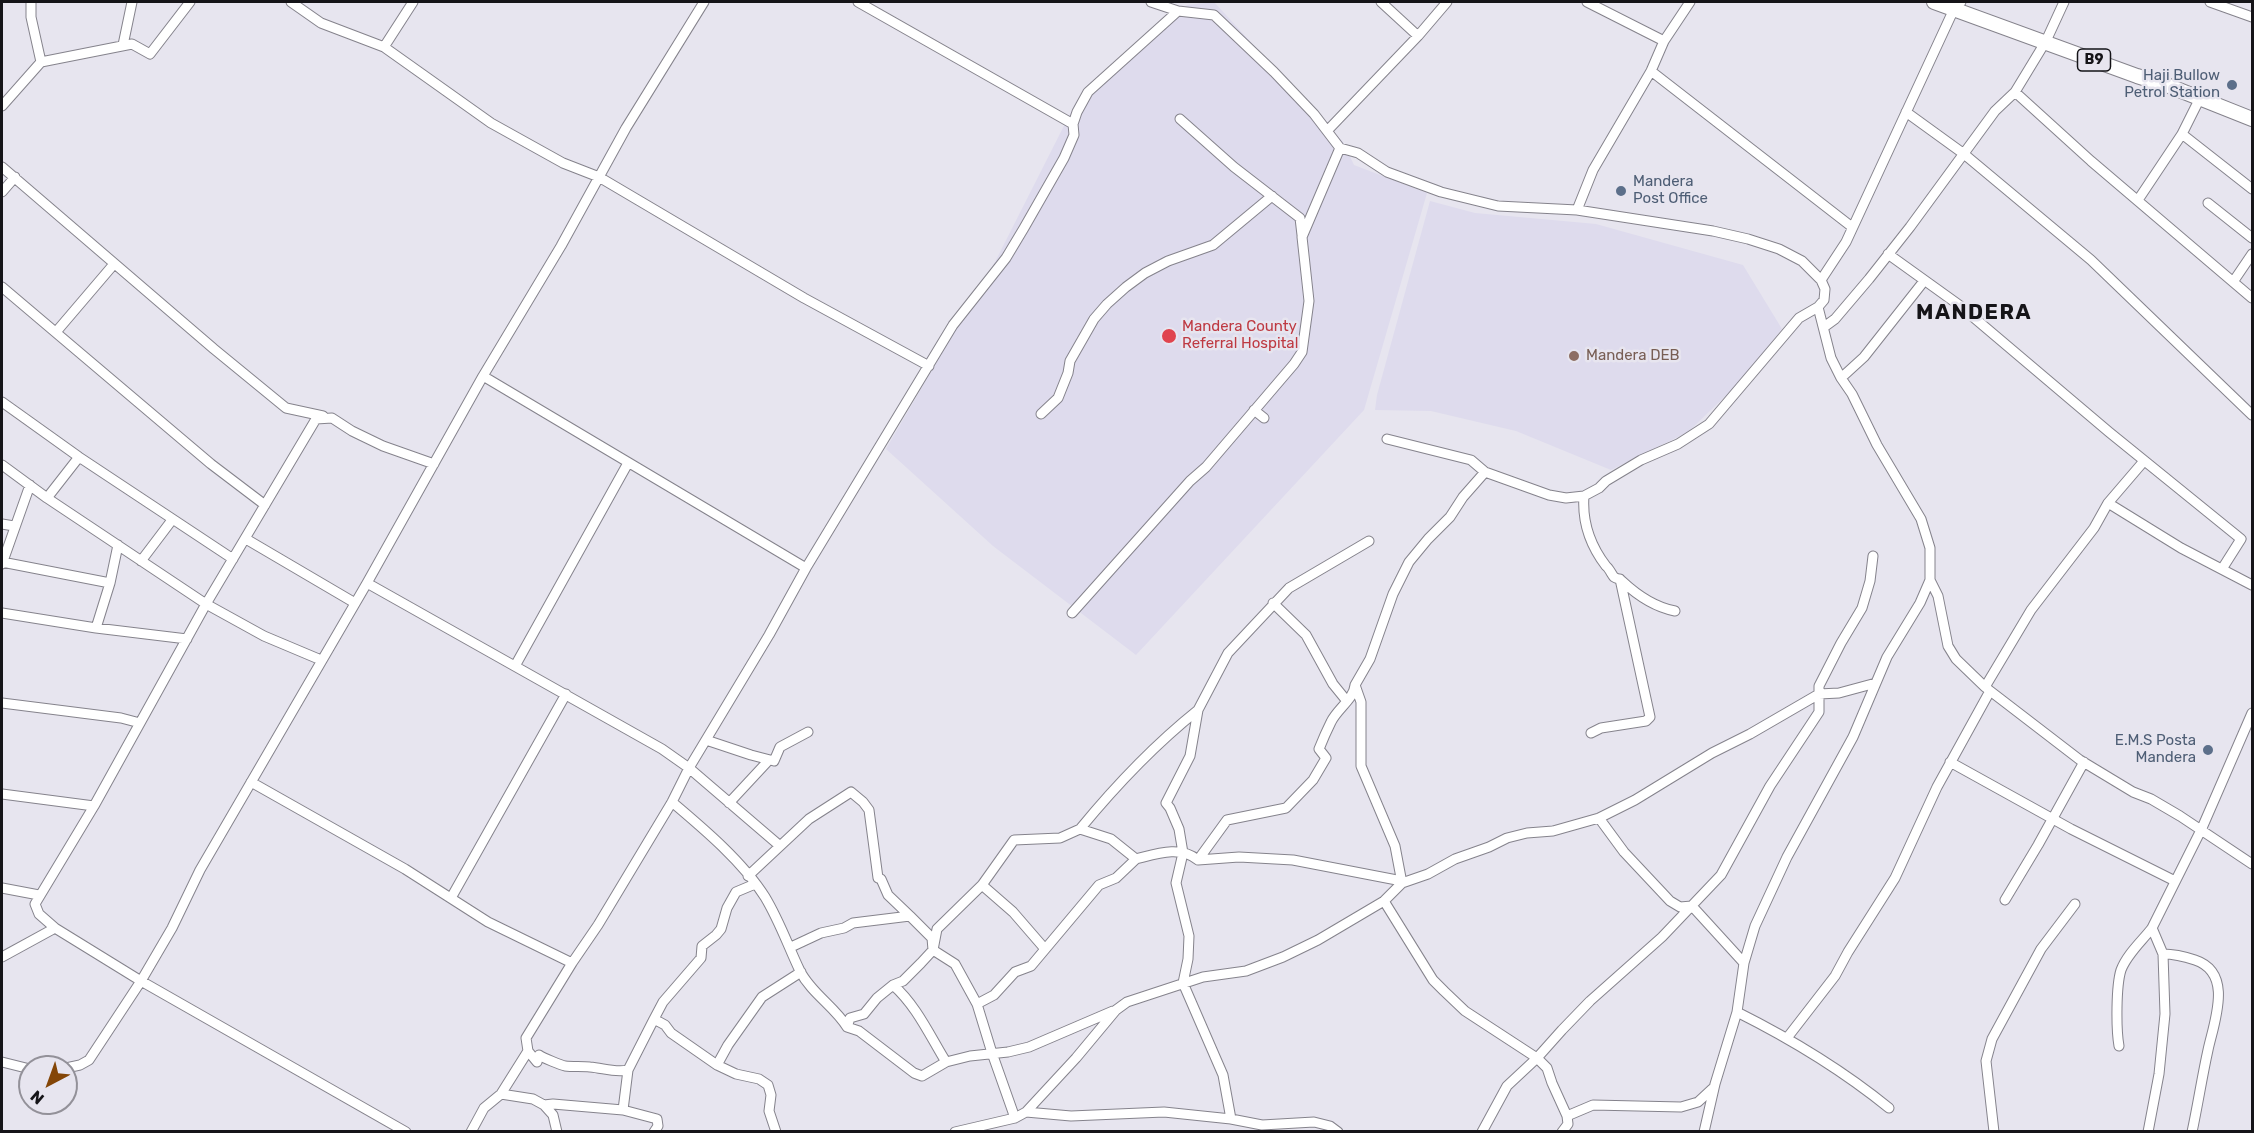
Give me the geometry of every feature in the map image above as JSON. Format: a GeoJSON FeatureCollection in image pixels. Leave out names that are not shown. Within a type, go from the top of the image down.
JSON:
{"type":"FeatureCollection","features":[{"type":"Feature","properties":{"kind":"highway","name":"B9"},"geometry":{"type":"LineString","coordinates":[[1934,2],[1958,5],[2046,41],[2253,119]]}},
{"type":"Feature","properties":{"kind":"street"},"geometry":{"type":"LineString","coordinates":[[31,2],[31,17],[41,62]]}},
{"type":"Feature","properties":{"kind":"street"},"geometry":{"type":"LineString","coordinates":[[123,45],[132,2]]}},
{"type":"Feature","properties":{"kind":"street"},"geometry":{"type":"LineString","coordinates":[[2,106],[41,62],[132,44],[150,54],[190,2]]}},
{"type":"Feature","properties":{"kind":"street"},"geometry":{"type":"LineString","coordinates":[[291,2],[321,23],[384,47],[491,123],[563,163],[599,177],[804,298],[929,366]]}},
{"type":"Feature","properties":{"kind":"street"},"geometry":{"type":"LineString","coordinates":[[384,47],[413,2]]}},
{"type":"Feature","properties":{"kind":"street"},"geometry":{"type":"LineString","coordinates":[[78,1065],[89,1060],[141,981],[172,928],[200,870],[367,583],[483,376],[626,128],[704,2]]}},
{"type":"Feature","properties":{"kind":"street"},"geometry":{"type":"LineString","coordinates":[[858,2],[1073,124]]}},
{"type":"Feature","properties":{"kind":"street"},"geometry":{"type":"LineString","coordinates":[[1151,2],[1178,11],[1214,15],[1274,72],[1340,148],[1358,153],[1388,172],[1441,192],[1498,206],[1577,210],[1713,231],[1748,239],[1779,249],[1802,261],[1821,280],[1825,289],[1824,300],[1818,308],[1799,318],[1709,424],[1678,444],[1641,460],[1584,496],[1566,498],[1549,495],[1485,472],[1471,460],[1387,439]]}},
{"type":"Feature","properties":{"kind":"street"},"geometry":{"type":"LineString","coordinates":[[1381,2],[1418,36]]}},
{"type":"Feature","properties":{"kind":"street"},"geometry":{"type":"LineString","coordinates":[[1327,131],[1448,2]]}},
{"type":"Feature","properties":{"kind":"street"},"geometry":{"type":"LineString","coordinates":[[1587,2],[1664,41]]}},
{"type":"Feature","properties":{"kind":"street"},"geometry":{"type":"LineString","coordinates":[[1577,210],[1593,170],[1651,71],[1664,41],[1690,2]]}},
{"type":"Feature","properties":{"kind":"street"},"geometry":{"type":"LineString","coordinates":[[1824,327],[1835,319],[1888,254],[1995,111],[2015,92],[2046,41],[2064,2]]}},
{"type":"Feature","properties":{"kind":"street"},"geometry":{"type":"LineString","coordinates":[[2210,2],[2253,17]]}},
{"type":"Feature","properties":{"kind":"street"},"geometry":{"type":"LineString","coordinates":[[1821,280],[1846,242],[1958,5]]}},
{"type":"Feature","properties":{"kind":"street"},"geometry":{"type":"LineString","coordinates":[[628,1070],[621,1072],[589,1066],[564,1065],[539,1055],[537,1062],[528,1051],[526,1038],[572,963],[598,926],[806,568],[953,325],[1006,258],[1024,228],[1064,158],[1074,135],[1073,124],[1077,112],[1088,92],[1178,11]]}},
{"type":"Feature","properties":{"kind":"street"},"geometry":{"type":"LineString","coordinates":[[1651,71],[1852,227]]}},
{"type":"Feature","properties":{"kind":"street"},"geometry":{"type":"LineString","coordinates":[[2015,92],[2091,161],[2253,298]]}},
{"type":"Feature","properties":{"kind":"street"},"geometry":{"type":"LineString","coordinates":[[2138,200],[2182,134],[2200,98]]}},
{"type":"Feature","properties":{"kind":"street"},"geometry":{"type":"LineString","coordinates":[[1906,112],[1964,154],[2091,260],[2253,415]]}},
{"type":"Feature","properties":{"kind":"street"},"geometry":{"type":"LineString","coordinates":[[1072,613],[1167,506],[1206,467],[1302,352],[1309,301],[1300,218],[1211,148],[1180,119]]}},
{"type":"Feature","properties":{"kind":"street"},"geometry":{"type":"LineString","coordinates":[[2182,134],[2253,189]]}},
{"type":"Feature","properties":{"kind":"street"},"geometry":{"type":"LineString","coordinates":[[1302,237],[1340,148]]}},
{"type":"Feature","properties":{"kind":"street"},"geometry":{"type":"LineString","coordinates":[[2,167],[286,408],[332,418],[383,446],[434,464]]}},
{"type":"Feature","properties":{"kind":"street"},"geometry":{"type":"LineString","coordinates":[[2,192],[15,177]]}},
{"type":"Feature","properties":{"kind":"street"},"geometry":{"type":"LineString","coordinates":[[1041,414],[1058,398],[1076,350],[1094,319],[1113,298],[1145,273],[1168,261],[1188,256],[1214,245],[1272,196]]}},
{"type":"Feature","properties":{"kind":"street"},"geometry":{"type":"LineString","coordinates":[[2208,203],[2253,238]]}},
{"type":"Feature","properties":{"kind":"street"},"geometry":{"type":"LineString","coordinates":[[1888,254],[1959,305],[2144,461],[2241,539],[2222,569]]}},
{"type":"Feature","properties":{"kind":"street"},"geometry":{"type":"LineString","coordinates":[[2233,282],[2253,254]]}},
{"type":"Feature","properties":{"kind":"street"},"geometry":{"type":"LineString","coordinates":[[56,332],[114,264]]}},
{"type":"Feature","properties":{"kind":"street"},"geometry":{"type":"LineString","coordinates":[[1841,378],[1864,357],[1924,281]]}},
{"type":"Feature","properties":{"kind":"street"},"geometry":{"type":"LineString","coordinates":[[2,287],[211,464],[265,505]]}},
{"type":"Feature","properties":{"kind":"street"},"geometry":{"type":"LineString","coordinates":[[1704,1131],[1715,1084],[1737,1012],[1744,963],[1755,926],[1787,857],[1840,761],[1887,657],[1920,603],[1930,580],[1930,548],[1922,519],[1877,445],[1831,358],[1818,308]]}},
{"type":"Feature","properties":{"kind":"street"},"geometry":{"type":"LineString","coordinates":[[483,376],[806,568]]}},
{"type":"Feature","properties":{"kind":"street"},"geometry":{"type":"LineString","coordinates":[[2,402],[79,457],[233,559]]}},
{"type":"Feature","properties":{"kind":"street"},"geometry":{"type":"LineString","coordinates":[[1254,410],[1264,418]]}},
{"type":"Feature","properties":{"kind":"street"},"geometry":{"type":"LineString","coordinates":[[332,418],[316,419],[206,604],[94,806],[35,904],[39,914],[55,928],[141,981],[406,1131]]}},
{"type":"Feature","properties":{"kind":"street"},"geometry":{"type":"LineString","coordinates":[[47,498],[79,457]]}},
{"type":"Feature","properties":{"kind":"street"},"geometry":{"type":"LineString","coordinates":[[1787,1038],[1835,976],[1895,878],[1950,762],[2031,610],[2094,528],[2108,503],[2144,461]]}},
{"type":"Feature","properties":{"kind":"street"},"geometry":{"type":"LineString","coordinates":[[515,666],[628,463]]}},
{"type":"Feature","properties":{"kind":"street"},"geometry":{"type":"LineString","coordinates":[[2,465],[47,498],[206,604],[264,636],[321,660]]}},
{"type":"Feature","properties":{"kind":"street"},"geometry":{"type":"LineString","coordinates":[[1198,860],[1227,820],[1286,808],[1313,780],[1326,758],[1319,749],[1331,721],[1354,692],[1355,685],[1370,659],[1393,594],[1409,562],[1450,517],[1463,497],[1485,472]]}},
{"type":"Feature","properties":{"kind":"street"},"geometry":{"type":"LineString","coordinates":[[30,485],[2,563],[110,583]]}},
{"type":"Feature","properties":{"kind":"street"},"geometry":{"type":"LineString","coordinates":[[1584,496],[1583,510],[1590,538],[1598,555],[1614,577],[1657,606],[1675,611]]}},
{"type":"Feature","properties":{"kind":"street"},"geometry":{"type":"LineString","coordinates":[[2108,503],[2181,548],[2253,585]]}},
{"type":"Feature","properties":{"kind":"street"},"geometry":{"type":"LineString","coordinates":[[141,561],[172,520]]}},
{"type":"Feature","properties":{"kind":"street"},"geometry":{"type":"LineString","coordinates":[[2,524],[14,526]]}},
{"type":"Feature","properties":{"kind":"street"},"geometry":{"type":"LineString","coordinates":[[246,539],[355,603]]}},
{"type":"Feature","properties":{"kind":"street"},"geometry":{"type":"LineString","coordinates":[[1231,1119],[1223,1075],[1183,983],[1190,936],[1176,883],[1183,853],[1179,829],[1166,803],[1190,756],[1198,710],[1228,653],[1273,603],[1300,580],[1369,541]]}},
{"type":"Feature","properties":{"kind":"street"},"geometry":{"type":"LineString","coordinates":[[96,628],[110,583],[118,545]]}},
{"type":"Feature","properties":{"kind":"street"},"geometry":{"type":"LineString","coordinates":[[1482,1131],[1503,1090],[1537,1058],[1590,1001],[1642,956],[1725,870],[1770,786],[1819,712],[1819,686],[1829,664],[1862,608],[1874,556]]}},
{"type":"Feature","properties":{"kind":"street"},"geometry":{"type":"LineString","coordinates":[[1591,733],[1646,721],[1650,717],[1620,579]]}},
{"type":"Feature","properties":{"kind":"street"},"geometry":{"type":"LineString","coordinates":[[1930,580],[1938,596],[1950,650],[1959,663],[1988,689],[2084,762],[2133,792],[2151,799],[2202,828],[2253,864]]}},
{"type":"Feature","properties":{"kind":"street"},"geometry":{"type":"LineString","coordinates":[[367,583],[609,720],[647,739],[690,768],[780,846]]}},
{"type":"Feature","properties":{"kind":"street"},"geometry":{"type":"LineString","coordinates":[[1273,603],[1306,635],[1333,684],[1346,700]]}},
{"type":"Feature","properties":{"kind":"street"},"geometry":{"type":"LineString","coordinates":[[2,613],[187,639]]}},
{"type":"Feature","properties":{"kind":"street"},"geometry":{"type":"LineString","coordinates":[[977,1004],[994,995],[1015,972],[1031,966],[1099,885],[1116,878],[1136,859],[1164,851],[1190,853],[1198,860],[1239,857],[1284,859],[1402,882],[1428,874],[1455,859],[1507,838],[1553,831],[1599,818],[1635,800],[1712,753],[1819,694],[1839,693],[1876,683]]}},
{"type":"Feature","properties":{"kind":"street"},"geometry":{"type":"LineString","coordinates":[[1355,685],[1361,702],[1361,766],[1395,846],[1402,882]]}},
{"type":"Feature","properties":{"kind":"street"},"geometry":{"type":"LineString","coordinates":[[451,898],[566,694]]}},
{"type":"Feature","properties":{"kind":"street"},"geometry":{"type":"LineString","coordinates":[[2,703],[121,718],[140,723]]}},
{"type":"Feature","properties":{"kind":"street"},"geometry":{"type":"LineString","coordinates":[[847,1027],[850,1018],[864,1014],[877,998],[893,985],[903,981],[933,950],[937,929],[982,885],[1014,840],[1060,838],[1080,829],[1129,771],[1161,740],[1198,710]]}},
{"type":"Feature","properties":{"kind":"street"},"geometry":{"type":"LineString","coordinates":[[2119,1046],[2117,1009],[2121,972],[2133,951],[2152,928],[2202,828],[2253,713]]}},
{"type":"Feature","properties":{"kind":"street"},"geometry":{"type":"LineString","coordinates":[[706,740],[774,761],[780,747],[808,732]]}},
{"type":"Feature","properties":{"kind":"street"},"geometry":{"type":"LineString","coordinates":[[729,803],[769,760]]}},
{"type":"Feature","properties":{"kind":"street"},"geometry":{"type":"LineString","coordinates":[[1950,762],[2053,819],[2175,881]]}},
{"type":"Feature","properties":{"kind":"street"},"geometry":{"type":"LineString","coordinates":[[2005,900],[2084,762]]}},
{"type":"Feature","properties":{"kind":"street"},"geometry":{"type":"LineString","coordinates":[[251,782],[405,869],[488,922],[572,963]]}},
{"type":"Feature","properties":{"kind":"street"},"geometry":{"type":"LineString","coordinates":[[748,876],[818,812],[851,792],[869,810],[878,878],[881,879],[888,895],[932,938],[933,950]]}},
{"type":"Feature","properties":{"kind":"street"},"geometry":{"type":"LineString","coordinates":[[2,795],[94,806]]}},
{"type":"Feature","properties":{"kind":"street"},"geometry":{"type":"LineString","coordinates":[[672,802],[718,844],[755,884],[777,918],[801,972],[831,1008],[841,1016],[847,1027],[859,1031],[905,1067],[922,1076],[946,1062],[1029,1047],[1116,1010],[1127,1002],[1203,976],[1246,971],[1282,957],[1384,901],[1402,882]]}},
{"type":"Feature","properties":{"kind":"street"},"geometry":{"type":"LineString","coordinates":[[1599,818],[1624,852],[1670,901],[1680,907],[1692,906]]}},
{"type":"Feature","properties":{"kind":"street"},"geometry":{"type":"LineString","coordinates":[[1080,829],[1111,839],[1136,859]]}},
{"type":"Feature","properties":{"kind":"street"},"geometry":{"type":"LineString","coordinates":[[623,1110],[628,1070],[663,1002],[701,958],[702,946],[721,929],[727,908],[736,892],[755,884]]}},
{"type":"Feature","properties":{"kind":"street"},"geometry":{"type":"LineString","coordinates":[[982,885],[1013,912],[1045,949]]}},
{"type":"Feature","properties":{"kind":"street"},"geometry":{"type":"LineString","coordinates":[[2,888],[39,895]]}},
{"type":"Feature","properties":{"kind":"street"},"geometry":{"type":"LineString","coordinates":[[1384,901],[1434,980],[1444,991],[1465,1011],[1537,1058],[1547,1068],[1567,1116],[1568,1124],[1562,1131]]}},
{"type":"Feature","properties":{"kind":"street"},"geometry":{"type":"LineString","coordinates":[[1994,1131],[1986,1061],[1992,1039],[2041,950],[2075,904]]}},
{"type":"Feature","properties":{"kind":"street"},"geometry":{"type":"LineString","coordinates":[[1692,906],[1744,963]]}},
{"type":"Feature","properties":{"kind":"street"},"geometry":{"type":"LineString","coordinates":[[791,947],[821,933],[844,928],[853,923],[910,916]]}},
{"type":"Feature","properties":{"kind":"street"},"geometry":{"type":"LineString","coordinates":[[2,957],[55,928]]}},
{"type":"Feature","properties":{"kind":"street"},"geometry":{"type":"LineString","coordinates":[[2148,1131],[2165,1014],[2163,954],[2152,928]]}},
{"type":"Feature","properties":{"kind":"street"},"geometry":{"type":"LineString","coordinates":[[933,950],[955,964],[977,1004],[1015,1118]]}},
{"type":"Feature","properties":{"kind":"street"},"geometry":{"type":"LineString","coordinates":[[2163,954],[2175,954],[2200,962],[2209,969],[2218,984],[2216,1022],[2192,1131]]}},
{"type":"Feature","properties":{"kind":"street"},"geometry":{"type":"LineString","coordinates":[[717,1065],[728,1045],[762,997],[801,972]]}},
{"type":"Feature","properties":{"kind":"street"},"geometry":{"type":"LineString","coordinates":[[893,985],[918,1016],[946,1062]]}},
{"type":"Feature","properties":{"kind":"street"},"geometry":{"type":"LineString","coordinates":[[955,1131],[1015,1118],[1026,1112],[1116,1010]]}},
{"type":"Feature","properties":{"kind":"street"},"geometry":{"type":"LineString","coordinates":[[1737,1012],[1787,1038],[1857,1082],[1889,1108]]}},
{"type":"Feature","properties":{"kind":"street"},"geometry":{"type":"LineString","coordinates":[[654,1019],[665,1025],[670,1033],[717,1065],[736,1074],[759,1079],[768,1085],[771,1095],[769,1111],[776,1131]]}},
{"type":"Feature","properties":{"kind":"street"},"geometry":{"type":"LineString","coordinates":[[471,1131],[484,1108],[501,1094],[528,1051]]}},
{"type":"Feature","properties":{"kind":"street"},"geometry":{"type":"LineString","coordinates":[[2,1062],[18,1066]]}},
{"type":"Feature","properties":{"kind":"street"},"geometry":{"type":"LineString","coordinates":[[1567,1116],[1593,1105],[1617,1104],[1637,1108],[1681,1107],[1698,1102],[1707,1096],[1715,1084]]}},
{"type":"Feature","properties":{"kind":"street"},"geometry":{"type":"LineString","coordinates":[[501,1094],[533,1099],[544,1106],[553,1114],[557,1131]]}},
{"type":"Feature","properties":{"kind":"street"},"geometry":{"type":"LineString","coordinates":[[544,1106],[553,1104],[623,1110],[657,1119],[658,1126],[654,1131]]}},
{"type":"Feature","properties":{"kind":"street"},"geometry":{"type":"LineString","coordinates":[[1026,1112],[1071,1116],[1164,1112],[1231,1119],[1262,1125],[1314,1122],[1330,1126],[1338,1131]]}},
{"type":"Feature","properties":{"kind":"shaded area","name":"Mandera County Referral Hospital"},"geometry":{"type":"Polygon","coordinates":[[[1214,2],[1343,142],[1354,165],[1427,193],[1364,410],[1136,655],[993,546],[886,449],[995,262],[1075,104],[1187,5],[1214,2]]]}},
{"type":"Feature","properties":{"kind":"shaded area","name":"Mandera DEB"},"geometry":{"type":"Polygon","coordinates":[[[1430,201],[1475,213],[1596,224],[1743,265],[1782,329],[1739,383],[1688,432],[1611,470],[1516,431],[1431,411],[1375,410],[1377,395],[1430,201]]]}},
{"type":"Feature","properties":{"kind":"place","name":"Haji Bullow Petrol Station"},"geometry":{"type":"Point","coordinates":[2232,85]}},
{"type":"Feature","properties":{"kind":"place","name":"Mandera Post Office"},"geometry":{"type":"Point","coordinates":[1621,191]}},
{"type":"Feature","properties":{"kind":"place","name":"Mandera County Referral Hospital"},"geometry":{"type":"Point","coordinates":[1169,336]}},
{"type":"Feature","properties":{"kind":"place","name":"Mandera DEB"},"geometry":{"type":"Point","coordinates":[1574,356]}},
{"type":"Feature","properties":{"kind":"place","name":"E.M.S Posta Mandera"},"geometry":{"type":"Point","coordinates":[2208,750]}},
{"type":"Feature","properties":{"kind":"district","name":"MANDERA"},"geometry":{"type":"Point","coordinates":[1974,313]}}]}
